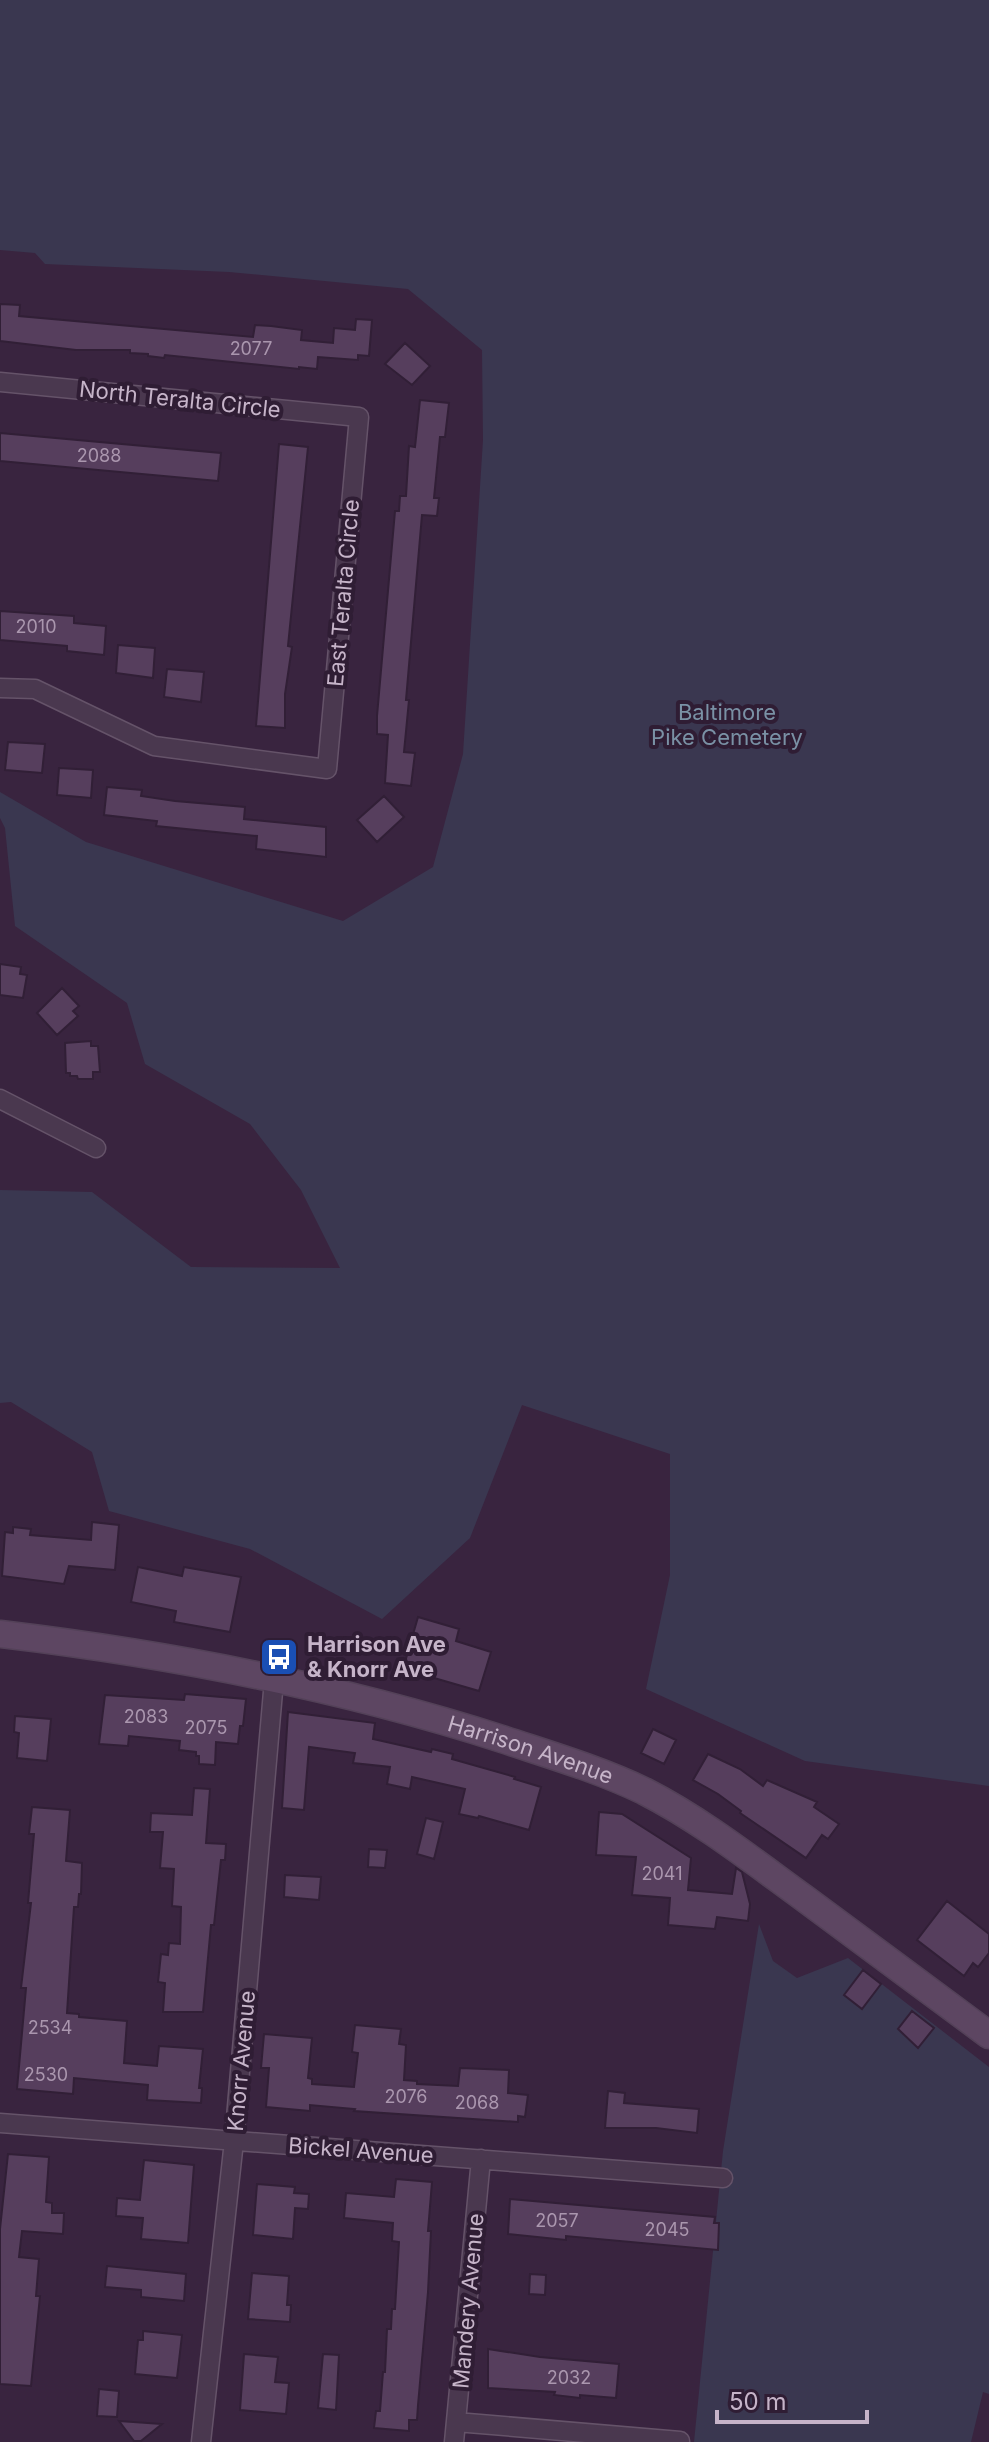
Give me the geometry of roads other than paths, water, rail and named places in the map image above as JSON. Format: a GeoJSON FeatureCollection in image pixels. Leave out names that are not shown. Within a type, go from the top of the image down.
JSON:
{"type":"FeatureCollection","features":[{"type":"Feature","properties":{"kind":"main road","name":"Harrison Avenue"},"geometry":{"type":"LineString","coordinates":[[0,1634],[80,1644],[274,1680],[420,1713],[590,1768],[645,1792],[698,1824],[767,1871],[989,2035]]}},
{"type":"Feature","properties":{"kind":"street","name":"North Teralta Circle"},"geometry":{"type":"LineString","coordinates":[[0,382],[359,417]]}},
{"type":"Feature","properties":{"kind":"street","name":"East Teralta Circle"},"geometry":{"type":"LineString","coordinates":[[0,688],[35,689],[154,746],[327,769],[359,417]]}},
{"type":"Feature","properties":{"kind":"street"},"geometry":{"type":"LineString","coordinates":[[0,1099],[96,1148]]}},
{"type":"Feature","properties":{"kind":"street","name":"Knorr Avenue"},"geometry":{"type":"LineString","coordinates":[[201,2442],[234,2141],[274,1680]]}},
{"type":"Feature","properties":{"kind":"street","name":"Bickel Avenue"},"geometry":{"type":"LineString","coordinates":[[0,2123],[723,2178]]}},
{"type":"Feature","properties":{"kind":"street","name":"Mandery Avenue"},"geometry":{"type":"LineString","coordinates":[[454,2442],[481,2159]]}},
{"type":"Feature","properties":{"kind":"street"},"geometry":{"type":"LineString","coordinates":[[456,2422],[680,2441]]}},
{"type":"Feature","properties":{"kind":"place","name":"Harrison Ave & Knorr Ave"},"geometry":{"type":"Point","coordinates":[279,1657]}},
{"type":"Feature","properties":{"kind":"park label","name":"Baltimore Pike Cemetery"},"geometry":{"type":"Point","coordinates":[727,724]}}]}
